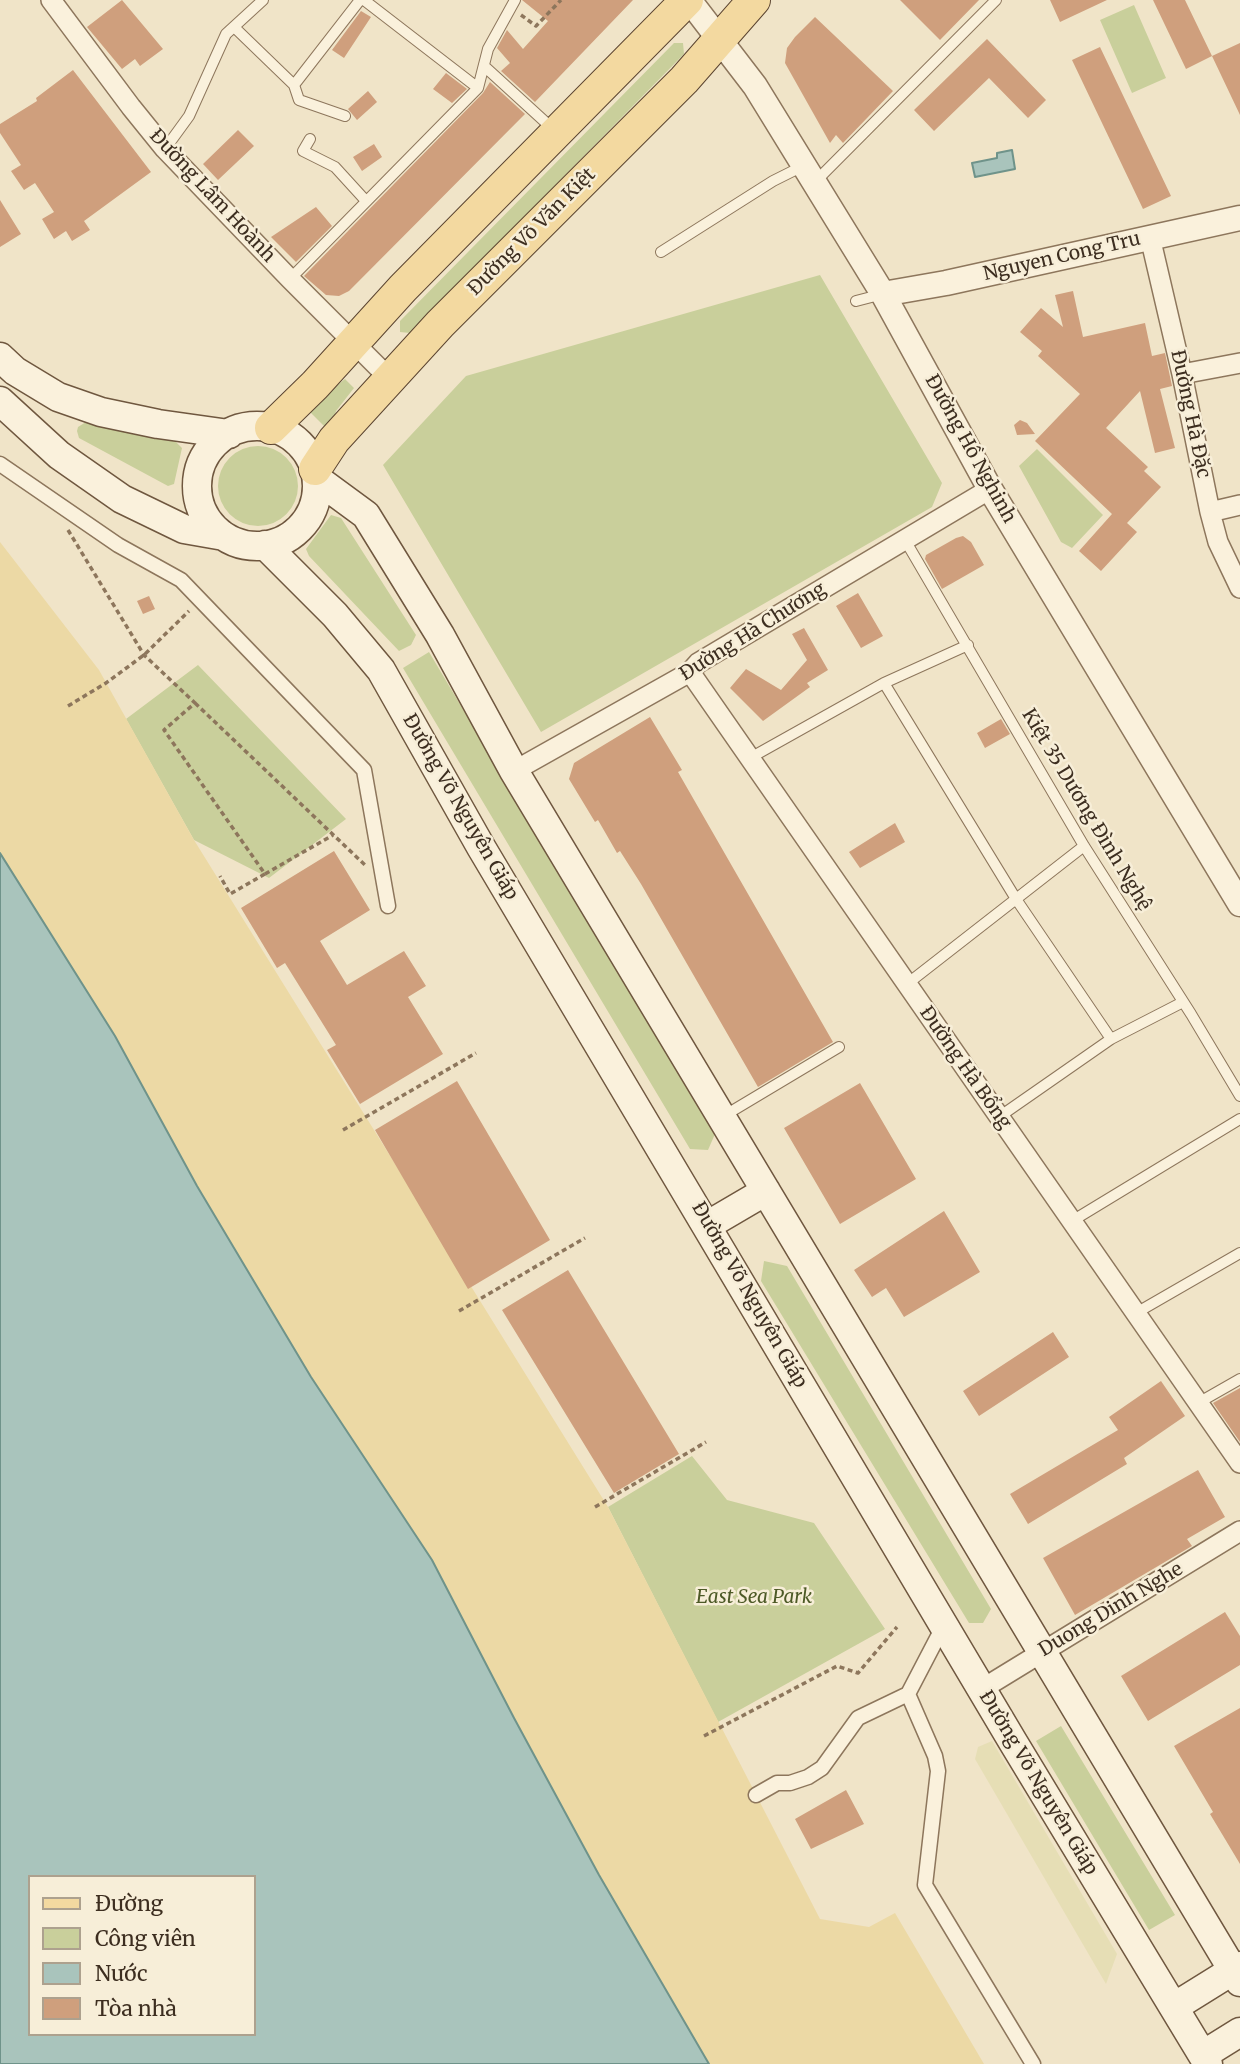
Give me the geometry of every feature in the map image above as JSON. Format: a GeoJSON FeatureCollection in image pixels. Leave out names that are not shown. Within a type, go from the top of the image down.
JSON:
{"type":"FeatureCollection","features":[{"type":"Feature","properties":{"kind":"main road"},"geometry":{"type":"LineString","coordinates":[[271,428],[354,344],[403,288],[688,0]]}},
{"type":"Feature","properties":{"kind":"main road","name":"Đường Võ Văn Kiệt"},"geometry":{"type":"LineString","coordinates":[[316,474],[334,440],[389,378],[684,80],[754,0]]}},
{"type":"Feature","properties":{"kind":"main road"},"geometry":{"type":"LineString","coordinates":[[0,357],[15,371],[58,397],[101,412],[158,424],[229,434]]}},
{"type":"Feature","properties":{"kind":"main road"},"geometry":{"type":"LineString","coordinates":[[0,401],[59,454],[122,499],[184,529],[224,536],[244,544],[265,545],[283,540],[299,529],[310,515],[316,497],[316,474],[309,454],[285,433],[254,426],[229,434],[205,456],[198,480],[198,493],[206,517],[224,536]]}},
{"type":"Feature","properties":{"kind":"main road"},"geometry":{"type":"LineString","coordinates":[[316,474],[366,515],[440,635],[514,771],[1238,1973],[1174,2007]]}},
{"type":"Feature","properties":{"kind":"main road","name":"Đường Võ Nguyên Giáp"},"geometry":{"type":"LineString","coordinates":[[265,545],[335,615],[381,670],[481,847],[1205,2059]]}},
{"type":"Feature","properties":{"kind":"main road"},"geometry":{"type":"LineString","coordinates":[[708,1225],[766,1191]]}},
{"type":"Feature","properties":{"kind":"main road"},"geometry":{"type":"LineString","coordinates":[[1205,2059],[1240,2032]]}},
{"type":"Feature","properties":{"kind":"street","name":"Đường Lâm Hoành"},"geometry":{"type":"LineString","coordinates":[[51,0],[165,149],[389,378]]}},
{"type":"Feature","properties":{"kind":"street","name":"Đường Hồ Nghinh"},"geometry":{"type":"LineString","coordinates":[[688,0],[755,86],[883,294],[990,489],[1240,904]]}},
{"type":"Feature","properties":{"kind":"street","name":"Nguyen Cong Tru"},"geometry":{"type":"LineString","coordinates":[[883,294],[946,283],[1240,218]]}},
{"type":"Feature","properties":{"kind":"street","name":"Đường Hà Đặc"},"geometry":{"type":"LineString","coordinates":[[1150,237],[1210,512],[1218,542],[1240,588]]}},
{"type":"Feature","properties":{"kind":"street"},"geometry":{"type":"LineString","coordinates":[[1182,374],[1240,363]]}},
{"type":"Feature","properties":{"kind":"street"},"geometry":{"type":"LineString","coordinates":[[0,464],[118,545],[181,580],[364,770],[388,906]]}},
{"type":"Feature","properties":{"kind":"street","name":"Đường Hà Chương"},"geometry":{"type":"LineString","coordinates":[[514,771],[990,489]]}},
{"type":"Feature","properties":{"kind":"street"},"geometry":{"type":"LineString","coordinates":[[1210,512],[1240,505]]}},
{"type":"Feature","properties":{"kind":"street","name":"Đường Hà Bổng"},"geometry":{"type":"LineString","coordinates":[[693,663],[750,758],[1240,1463]]}},
{"type":"Feature","properties":{"kind":"street","name":"Duong Dinh Nghe"},"geometry":{"type":"LineString","coordinates":[[982,1689],[1240,1531]]}},
{"type":"Feature","properties":{"kind":"street"},"geometry":{"type":"LineString","coordinates":[[756,1795],[777,1783],[790,1783],[808,1777],[822,1768],[858,1718],[908,1693],[944,1625]]}},
{"type":"Feature","properties":{"kind":"street"},"geometry":{"type":"LineString","coordinates":[[908,1693],[936,1756],[938,1771],[925,1885],[1033,2064]]}},
{"type":"Feature","properties":{"kind":"lane"},"geometry":{"type":"LineString","coordinates":[[165,149],[189,116],[226,34],[263,0]]}},
{"type":"Feature","properties":{"kind":"lane"},"geometry":{"type":"LineString","coordinates":[[294,85],[362,0],[478,88]]}},
{"type":"Feature","properties":{"kind":"lane"},"geometry":{"type":"LineString","coordinates":[[661,252],[773,181],[809,175],[996,0]]}},
{"type":"Feature","properties":{"kind":"lane"},"geometry":{"type":"LineString","coordinates":[[290,279],[478,88],[488,49],[513,4]]}},
{"type":"Feature","properties":{"kind":"lane"},"geometry":{"type":"LineString","coordinates":[[234,27],[294,85],[299,100],[345,116]]}},
{"type":"Feature","properties":{"kind":"lane"},"geometry":{"type":"LineString","coordinates":[[484,66],[556,133]]}},
{"type":"Feature","properties":{"kind":"lane"},"geometry":{"type":"LineString","coordinates":[[310,139],[303,151],[335,167],[366,201]]}},
{"type":"Feature","properties":{"kind":"lane"},"geometry":{"type":"LineString","coordinates":[[856,302],[883,294]]}},
{"type":"Feature","properties":{"kind":"lane","name":"Kiệt 35 Dương Đình Nghệ"},"geometry":{"type":"LineString","coordinates":[[905,540],[1084,846],[1240,1096]]}},
{"type":"Feature","properties":{"kind":"lane"},"geometry":{"type":"LineString","coordinates":[[750,758],[884,683],[968,645]]}},
{"type":"Feature","properties":{"kind":"lane"},"geometry":{"type":"LineString","coordinates":[[884,683],[1016,899],[1111,1039]]}},
{"type":"Feature","properties":{"kind":"lane"},"geometry":{"type":"LineString","coordinates":[[907,984],[1084,846]]}},
{"type":"Feature","properties":{"kind":"lane"},"geometry":{"type":"LineString","coordinates":[[999,1117],[1111,1039],[1183,1002]]}},
{"type":"Feature","properties":{"kind":"lane"},"geometry":{"type":"LineString","coordinates":[[722,1117],[839,1047]]}},
{"type":"Feature","properties":{"kind":"lane"},"geometry":{"type":"LineString","coordinates":[[1072,1221],[1240,1119]]}},
{"type":"Feature","properties":{"kind":"lane"},"geometry":{"type":"LineString","coordinates":[[1136,1313],[1240,1253]]}},
{"type":"Feature","properties":{"kind":"lane"},"geometry":{"type":"LineString","coordinates":[[1198,1403],[1240,1379]]}},
{"type":"Feature","properties":{"kind":"path"},"geometry":{"type":"LineString","coordinates":[[513,4],[536,26],[561,0]]}},
{"type":"Feature","properties":{"kind":"path"},"geometry":{"type":"LineString","coordinates":[[67,530],[145,655],[384,884]]}},
{"type":"Feature","properties":{"kind":"path"},"geometry":{"type":"LineString","coordinates":[[68,706],[145,655],[201,600]]}},
{"type":"Feature","properties":{"kind":"path"},"geometry":{"type":"LineString","coordinates":[[195,703],[164,730],[265,874]]}},
{"type":"Feature","properties":{"kind":"path"},"geometry":{"type":"LineString","coordinates":[[220,877],[230,894],[333,835]]}},
{"type":"Feature","properties":{"kind":"path"},"geometry":{"type":"LineString","coordinates":[[343,1130],[476,1053]]}},
{"type":"Feature","properties":{"kind":"path"},"geometry":{"type":"LineString","coordinates":[[459,1311],[585,1238]]}},
{"type":"Feature","properties":{"kind":"path"},"geometry":{"type":"LineString","coordinates":[[596,1507],[706,1442]]}},
{"type":"Feature","properties":{"kind":"path"},"geometry":{"type":"LineString","coordinates":[[704,1736],[837,1666],[858,1673],[897,1628]]}},
{"type":"Feature","properties":{"kind":"shaded area"},"geometry":{"type":"Polygon","coordinates":[[[992,1741],[1117,1954],[1106,1984],[975,1759],[978,1747],[992,1741]]]}},
{"type":"Feature","properties":{"kind":"green space"},"geometry":{"type":"Polygon","coordinates":[[[1134,5],[1166,78],[1132,93],[1100,20],[1134,5]]]}},
{"type":"Feature","properties":{"kind":"green space"},"geometry":{"type":"Polygon","coordinates":[[[674,43],[683,43],[684,54],[410,333],[400,332],[400,321],[674,43]]]}},
{"type":"Feature","properties":{"kind":"green space"},"geometry":{"type":"Polygon","coordinates":[[[820,275],[942,483],[932,507],[541,732],[383,465],[466,376],[820,275]]]}},
{"type":"Feature","properties":{"kind":"green space"},"geometry":{"type":"Polygon","coordinates":[[[345,379],[354,388],[336,411],[333,423],[325,427],[307,409],[345,379]]]}},
{"type":"Feature","properties":{"kind":"green space"},"geometry":{"type":"Polygon","coordinates":[[[86,422],[173,439],[182,448],[174,484],[168,486],[79,438],[78,427],[86,422]]]}},
{"type":"Feature","properties":{"kind":"green space"},"geometry":{"type":"Polygon","coordinates":[[[250,446],[266,446],[287,457],[298,478],[298,494],[287,515],[266,526],[250,526],[236,520],[224,508],[218,494],[218,478],[224,464],[236,452],[250,446]]]}},
{"type":"Feature","properties":{"kind":"green space"},"geometry":{"type":"Polygon","coordinates":[[[1037,449],[1103,515],[1072,548],[1061,542],[1019,466],[1037,449]]]}},
{"type":"Feature","properties":{"kind":"green space"},"geometry":{"type":"Polygon","coordinates":[[[331,515],[341,518],[416,635],[411,645],[399,651],[309,556],[306,549],[331,515]]]}},
{"type":"Feature","properties":{"kind":"green space"},"geometry":{"type":"Polygon","coordinates":[[[429,652],[715,1134],[708,1150],[690,1149],[403,668],[429,652]]]}},
{"type":"Feature","properties":{"kind":"green space"},"geometry":{"type":"Polygon","coordinates":[[[198,665],[346,819],[269,878],[194,840],[126,719],[198,665]]]}},
{"type":"Feature","properties":{"kind":"green space"},"geometry":{"type":"Polygon","coordinates":[[[764,1261],[787,1266],[991,1609],[983,1623],[969,1623],[761,1281],[764,1261]]]}},
{"type":"Feature","properties":{"kind":"green space","name":"East Sea Park"},"geometry":{"type":"Polygon","coordinates":[[[692,1456],[727,1500],[814,1523],[885,1629],[718,1722],[608,1507],[692,1456]]]}},
{"type":"Feature","properties":{"kind":"green space"},"geometry":{"type":"Polygon","coordinates":[[[1061,1726],[1175,1915],[1149,1930],[1036,1741],[1061,1726]]]}},
{"type":"Feature","properties":{"kind":"sand"},"geometry":{"type":"Polygon","coordinates":[[[0,542],[99,670],[194,840],[608,1507],[820,1919],[869,1927],[895,1913],[984,2064],[709,2064],[599,1875],[432,1560],[311,1377],[197,1186],[115,1036],[0,853],[0,542]]]}},
{"type":"Feature","properties":{"kind":"water"},"geometry":{"type":"Polygon","coordinates":[[[1012,150],[1015,169],[975,177],[972,163],[997,158],[997,153],[1012,150]]]}},
{"type":"Feature","properties":{"kind":"water"},"geometry":{"type":"Polygon","coordinates":[[[0,853],[115,1036],[197,1186],[311,1377],[432,1560],[599,1875],[709,2064],[0,2064],[0,853]]]}},
{"type":"Feature","properties":{"kind":"building"},"geometry":{"type":"Polygon","coordinates":[[[122,0],[163,49],[140,66],[135,59],[122,69],[87,27],[122,0]]]}},
{"type":"Feature","properties":{"kind":"building"},"geometry":{"type":"Polygon","coordinates":[[[522,0],[633,0],[535,102],[501,71],[510,63],[497,48],[507,30],[523,49],[548,21],[522,0]]]}},
{"type":"Feature","properties":{"kind":"building"},"geometry":{"type":"Polygon","coordinates":[[[900,0],[979,0],[940,40],[900,0]]]}},
{"type":"Feature","properties":{"kind":"building"},"geometry":{"type":"Polygon","coordinates":[[[1050,0],[1107,0],[1060,22],[1050,0]]]}},
{"type":"Feature","properties":{"kind":"building"},"geometry":{"type":"Polygon","coordinates":[[[1153,0],[1185,0],[1212,56],[1186,69],[1153,0]]]}},
{"type":"Feature","properties":{"kind":"building"},"geometry":{"type":"Polygon","coordinates":[[[361,11],[371,17],[344,58],[332,50],[361,11]]]}},
{"type":"Feature","properties":{"kind":"building"},"geometry":{"type":"Polygon","coordinates":[[[815,17],[893,91],[843,143],[836,135],[830,143],[785,63],[787,48],[815,17]]]}},
{"type":"Feature","properties":{"kind":"building"},"geometry":{"type":"Polygon","coordinates":[[[987,39],[1046,100],[1028,118],[989,78],[934,131],[914,110],[987,39]]]}},
{"type":"Feature","properties":{"kind":"building"},"geometry":{"type":"Polygon","coordinates":[[[1240,43],[1240,115],[1212,56],[1240,43]]]}},
{"type":"Feature","properties":{"kind":"building"},"geometry":{"type":"Polygon","coordinates":[[[1100,47],[1171,196],[1143,209],[1072,60],[1100,47]]]}},
{"type":"Feature","properties":{"kind":"building"},"geometry":{"type":"Polygon","coordinates":[[[73,70],[151,172],[84,221],[90,230],[72,241],[66,231],[54,239],[42,219],[54,212],[35,183],[24,190],[11,171],[21,165],[0,133],[0,124],[37,101],[36,98],[73,70]]]}},
{"type":"Feature","properties":{"kind":"building"},"geometry":{"type":"Polygon","coordinates":[[[446,73],[467,89],[452,103],[433,89],[446,73]]]}},
{"type":"Feature","properties":{"kind":"building"},"geometry":{"type":"Polygon","coordinates":[[[490,82],[525,114],[349,291],[339,296],[326,295],[304,276],[483,93],[490,82]]]}},
{"type":"Feature","properties":{"kind":"building"},"geometry":{"type":"Polygon","coordinates":[[[368,91],[377,102],[357,120],[348,109],[368,91]]]}},
{"type":"Feature","properties":{"kind":"building"},"geometry":{"type":"Polygon","coordinates":[[[238,130],[254,146],[218,180],[203,164],[238,130]]]}},
{"type":"Feature","properties":{"kind":"building"},"geometry":{"type":"Polygon","coordinates":[[[374,144],[382,157],[362,171],[353,157],[374,144]]]}},
{"type":"Feature","properties":{"kind":"building"},"geometry":{"type":"Polygon","coordinates":[[[0,200],[21,234],[0,247],[0,200]]]}},
{"type":"Feature","properties":{"kind":"building"},"geometry":{"type":"Polygon","coordinates":[[[316,207],[332,226],[296,262],[271,237],[316,207]]]}},
{"type":"Feature","properties":{"kind":"building"},"geometry":{"type":"Polygon","coordinates":[[[1073,291],[1083,337],[1145,323],[1152,356],[1165,353],[1172,386],[1160,389],[1175,448],[1155,453],[1140,391],[1106,428],[1148,467],[1144,471],[1161,487],[1127,523],[1137,532],[1101,571],[1079,551],[1112,514],[1035,441],[1080,394],[1038,356],[1042,351],[1020,332],[1041,308],[1063,327],[1055,295],[1073,291]]]}},
{"type":"Feature","properties":{"kind":"building"},"geometry":{"type":"Polygon","coordinates":[[[1020,420],[1027,423],[1035,434],[1017,435],[1014,425],[1020,420]]]}},
{"type":"Feature","properties":{"kind":"building"},"geometry":{"type":"Polygon","coordinates":[[[963,536],[971,542],[984,565],[942,589],[925,559],[926,555],[963,536]]]}},
{"type":"Feature","properties":{"kind":"building"},"geometry":{"type":"Polygon","coordinates":[[[858,593],[883,636],[861,648],[836,606],[858,593]]]}},
{"type":"Feature","properties":{"kind":"building"},"geometry":{"type":"Polygon","coordinates":[[[149,596],[155,609],[143,614],[137,601],[149,596]]]}},
{"type":"Feature","properties":{"kind":"building"},"geometry":{"type":"Polygon","coordinates":[[[804,628],[828,670],[807,683],[810,687],[763,721],[730,688],[746,669],[781,690],[807,660],[792,634],[804,628]]]}},
{"type":"Feature","properties":{"kind":"building"},"geometry":{"type":"Polygon","coordinates":[[[650,717],[682,770],[678,772],[833,1042],[758,1087],[641,884],[620,851],[617,853],[598,820],[595,822],[569,779],[574,763],[650,717]]]}},
{"type":"Feature","properties":{"kind":"building"},"geometry":{"type":"Polygon","coordinates":[[[1001,719],[1010,734],[985,748],[977,733],[1001,719]]]}},
{"type":"Feature","properties":{"kind":"building"},"geometry":{"type":"Polygon","coordinates":[[[895,823],[905,842],[860,868],[849,852],[895,823]]]}},
{"type":"Feature","properties":{"kind":"building"},"geometry":{"type":"Polygon","coordinates":[[[334,851],[370,910],[320,941],[347,985],[404,951],[426,986],[408,997],[443,1054],[360,1104],[327,1050],[336,1045],[285,963],[277,968],[241,908],[334,851]]]}},
{"type":"Feature","properties":{"kind":"building"},"geometry":{"type":"Polygon","coordinates":[[[457,1081],[550,1240],[468,1289],[375,1130],[457,1081]]]}},
{"type":"Feature","properties":{"kind":"building"},"geometry":{"type":"Polygon","coordinates":[[[860,1083],[916,1179],[840,1224],[784,1128],[860,1083]]]}},
{"type":"Feature","properties":{"kind":"building"},"geometry":{"type":"Polygon","coordinates":[[[944,1211],[980,1272],[904,1317],[886,1288],[872,1297],[854,1270],[944,1211]]]}},
{"type":"Feature","properties":{"kind":"building"},"geometry":{"type":"Polygon","coordinates":[[[568,1270],[679,1454],[614,1493],[502,1310],[568,1270]]]}},
{"type":"Feature","properties":{"kind":"building"},"geometry":{"type":"Polygon","coordinates":[[[1053,1332],[1069,1357],[979,1416],[963,1391],[1053,1332]]]}},
{"type":"Feature","properties":{"kind":"building"},"geometry":{"type":"Polygon","coordinates":[[[1161,1381],[1185,1416],[1124,1458],[1127,1464],[1028,1524],[1010,1494],[1118,1430],[1109,1417],[1161,1381]]]}},
{"type":"Feature","properties":{"kind":"building"},"geometry":{"type":"Polygon","coordinates":[[[1240,1388],[1240,1442],[1213,1403],[1240,1388]]]}},
{"type":"Feature","properties":{"kind":"building"},"geometry":{"type":"Polygon","coordinates":[[[1198,1470],[1225,1517],[1187,1539],[1192,1546],[1075,1615],[1043,1558],[1198,1470]]]}},
{"type":"Feature","properties":{"kind":"building"},"geometry":{"type":"Polygon","coordinates":[[[1225,1612],[1240,1636],[1240,1665],[1148,1721],[1121,1676],[1225,1612]]]}},
{"type":"Feature","properties":{"kind":"building"},"geometry":{"type":"Polygon","coordinates":[[[1240,1708],[1240,1864],[1174,1746],[1240,1708]]]}},
{"type":"Feature","properties":{"kind":"building"},"geometry":{"type":"Polygon","coordinates":[[[846,1790],[864,1824],[811,1849],[795,1819],[846,1790]]]}}]}
